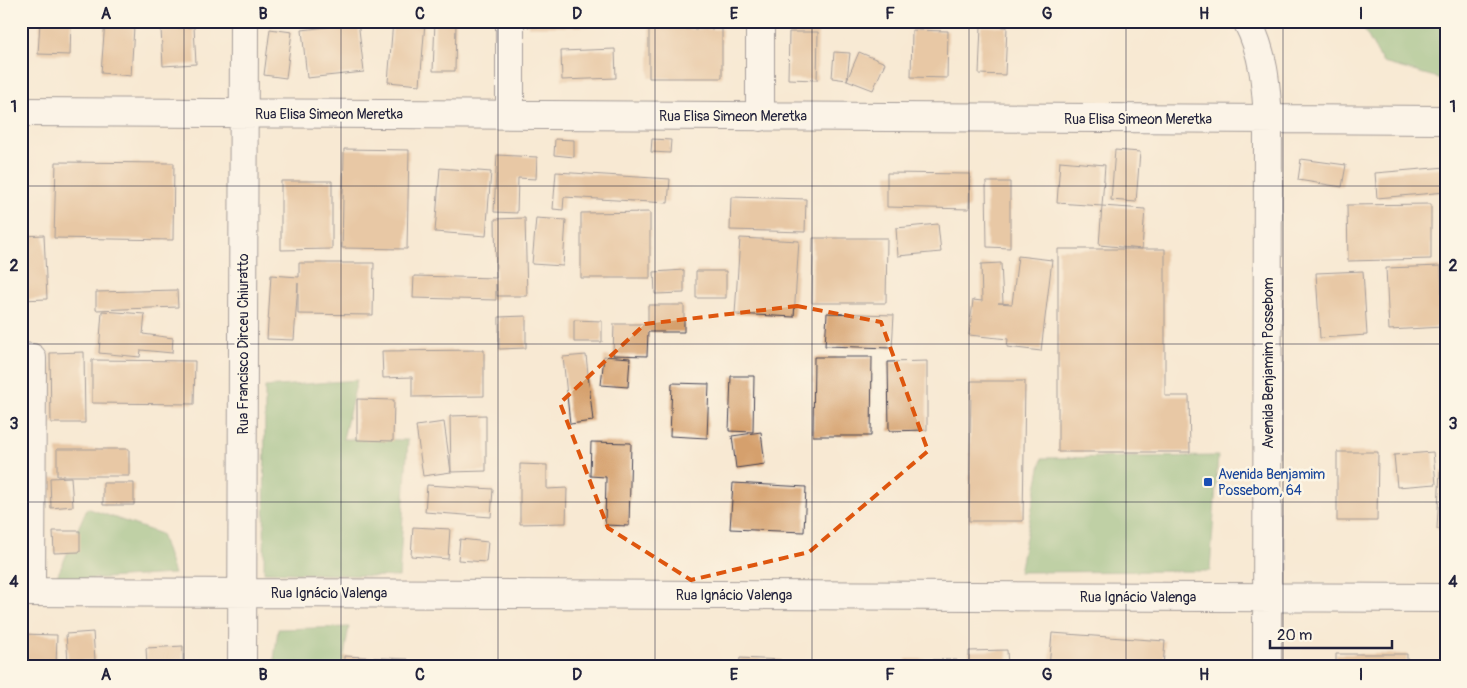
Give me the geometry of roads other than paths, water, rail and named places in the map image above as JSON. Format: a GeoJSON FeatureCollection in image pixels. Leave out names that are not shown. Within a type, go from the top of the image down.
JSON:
{"type":"FeatureCollection","features":[{"type":"Feature","properties":{"kind":"street","name":"Rua Francisco Dirceu Chiuratto"},"geometry":{"type":"LineString","coordinates":[[242,667],[244,21]]}},
{"type":"Feature","properties":{"kind":"street"},"geometry":{"type":"LineString","coordinates":[[510,21],[510,115]]}},
{"type":"Feature","properties":{"kind":"street"},"geometry":{"type":"LineString","coordinates":[[760,21],[760,116]]}},
{"type":"Feature","properties":{"kind":"street","name":"Avenida Benjamim Possebom"},"geometry":{"type":"LineString","coordinates":[[1247,21],[1255,37],[1265,71],[1268,120],[1267,667]]}},
{"type":"Feature","properties":{"kind":"street","name":"Rua Elisa Simeon Meretka"},"geometry":{"type":"LineString","coordinates":[[21,112],[1446,120]]}},
{"type":"Feature","properties":{"kind":"street"},"geometry":{"type":"LineString","coordinates":[[21,358],[32,358],[26,592]]}},
{"type":"Feature","properties":{"kind":"street","name":"Rua Ignácio Valenga"},"geometry":{"type":"LineString","coordinates":[[26,592],[1446,598]]}},
{"type":"Feature","properties":{"kind":"place","name":"Avenida Benjamim Possebom, 64"},"geometry":{"type":"Point","coordinates":[1208,482]}}]}
